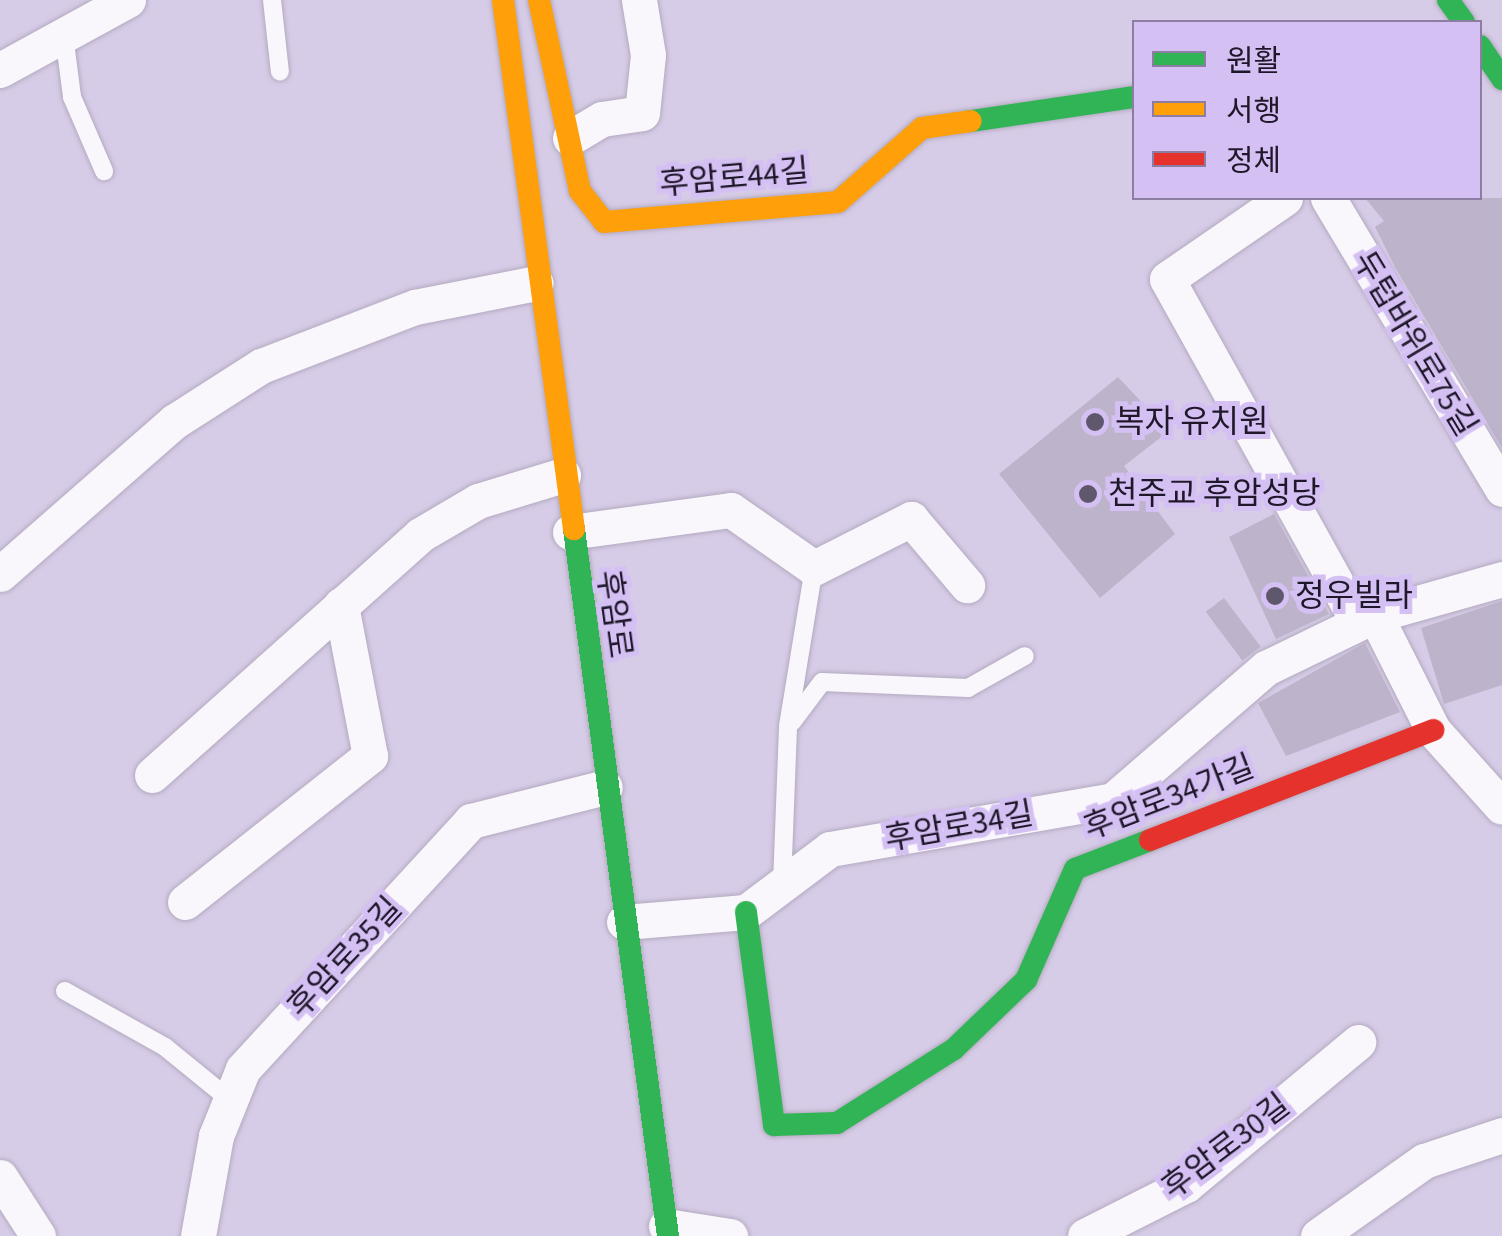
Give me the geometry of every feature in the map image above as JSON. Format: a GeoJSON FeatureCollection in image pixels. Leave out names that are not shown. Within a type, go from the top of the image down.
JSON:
{"type":"FeatureCollection","features":[{"type":"Feature","properties":{"kind":"street"},"geometry":{"type":"LineString","coordinates":[[0,70],[128,0]]}},
{"type":"Feature","properties":{"kind":"street","name":"후암로"},"geometry":{"type":"LineString","coordinates":[[502,0],[536,282],[667,1231]]}},
{"type":"Feature","properties":{"kind":"street","name":"후암로44길"},"geometry":{"type":"LineString","coordinates":[[539,0],[580,191],[604,222],[838,202],[922,128],[1132,97]]}},
{"type":"Feature","properties":{"kind":"street"},"geometry":{"type":"LineString","coordinates":[[570,138],[602,119],[642,113],[648,54],[639,0]]}},
{"type":"Feature","properties":{"kind":"street"},"geometry":{"type":"LineString","coordinates":[[1282,200],[1167,279],[1348,604],[1374,616],[1433,730],[1502,808]]}},
{"type":"Feature","properties":{"kind":"street","name":"두텁바위로75길"},"geometry":{"type":"LineString","coordinates":[[1329,200],[1502,489]]}},
{"type":"Feature","properties":{"kind":"street"},"geometry":{"type":"LineString","coordinates":[[0,574],[175,422],[261,366],[415,308],[536,282]]}},
{"type":"Feature","properties":{"kind":"street"},"geometry":{"type":"LineString","coordinates":[[152,775],[341,605],[452,515],[563,475]]}},
{"type":"Feature","properties":{"kind":"street"},"geometry":{"type":"LineString","coordinates":[[570,532],[731,510],[814,568],[910,519],[967,585]]}},
{"type":"Feature","properties":{"kind":"street","name":"후암로34길"},"geometry":{"type":"LineString","coordinates":[[746,912],[830,849],[1113,800],[1266,668],[1374,616],[1502,580]]}},
{"type":"Feature","properties":{"kind":"street"},"geometry":{"type":"LineString","coordinates":[[186,902],[370,756],[341,605]]}},
{"type":"Feature","properties":{"kind":"street","name":"후암로34가길"},"geometry":{"type":"LineString","coordinates":[[746,912],[774,1125],[836,1123],[954,1049],[1026,980],[1076,869],[1433,730]]}},
{"type":"Feature","properties":{"kind":"street","name":"후암로35길"},"geometry":{"type":"LineString","coordinates":[[198,1236],[230,1100],[243,1068],[471,821],[605,787]]}},
{"type":"Feature","properties":{"kind":"street"},"geometry":{"type":"LineString","coordinates":[[624,922],[746,912]]}},
{"type":"Feature","properties":{"kind":"street","name":"후암로30길"},"geometry":{"type":"LineString","coordinates":[[1086,1236],[1186,1185],[1358,1042]]}},
{"type":"Feature","properties":{"kind":"street"},"geometry":{"type":"LineString","coordinates":[[1318,1236],[1424,1161],[1502,1135]]}},
{"type":"Feature","properties":{"kind":"street"},"geometry":{"type":"LineString","coordinates":[[0,1177],[38,1236]]}},
{"type":"Feature","properties":{"kind":"street"},"geometry":{"type":"LineString","coordinates":[[667,1231],[730,1236]]}},
{"type":"Feature","properties":{"kind":"lane"},"geometry":{"type":"LineString","coordinates":[[272,0],[280,72]]}},
{"type":"Feature","properties":{"kind":"lane"},"geometry":{"type":"LineString","coordinates":[[64,35],[72,96],[104,171]]}},
{"type":"Feature","properties":{"kind":"lane"},"geometry":{"type":"LineString","coordinates":[[782,884],[788,726],[814,568]]}},
{"type":"Feature","properties":{"kind":"lane"},"geometry":{"type":"LineString","coordinates":[[788,726],[822,682],[968,688],[1025,656]]}},
{"type":"Feature","properties":{"kind":"lane"},"geometry":{"type":"LineString","coordinates":[[65,992],[165,1048],[230,1100]]}},
{"type":"Feature","properties":{"kind":"building"},"geometry":{"type":"Polygon","coordinates":[[[1502,198],[1502,448],[1395,267],[1375,227],[1384,221],[1367,200],[1502,198]]]}},
{"type":"Feature","properties":{"kind":"building"},"geometry":{"type":"Polygon","coordinates":[[[1118,377],[1169,431],[1124,466],[1175,534],[1100,598],[999,474],[1118,377]]]}},
{"type":"Feature","properties":{"kind":"building","name":"정우빌라"},"geometry":{"type":"Polygon","coordinates":[[[1274,514],[1329,614],[1276,639],[1229,537],[1274,514]]]}},
{"type":"Feature","properties":{"kind":"building"},"geometry":{"type":"Polygon","coordinates":[[[1224,598],[1261,647],[1242,661],[1206,612],[1224,598]]]}},
{"type":"Feature","properties":{"kind":"building"},"geometry":{"type":"Polygon","coordinates":[[[1502,601],[1502,685],[1444,704],[1421,628],[1502,601]]]}},
{"type":"Feature","properties":{"kind":"building"},"geometry":{"type":"Polygon","coordinates":[[[1365,643],[1400,712],[1286,756],[1258,703],[1365,643]]]}},
{"type":"Feature","properties":{"kind":"traffic: fast"},"geometry":{"type":"LineString","coordinates":[[1448,0],[1463,20]]}},
{"type":"Feature","properties":{"kind":"traffic: fast"},"geometry":{"type":"LineString","coordinates":[[1482,49],[1502,79]]}},
{"type":"Feature","properties":{"kind":"traffic: fast"},"geometry":{"type":"LineString","coordinates":[[971,121],[1132,97]]}},
{"type":"Feature","properties":{"kind":"traffic: fast"},"geometry":{"type":"LineString","coordinates":[[574,529],[668,1236]]}},
{"type":"Feature","properties":{"kind":"traffic: fast"},"geometry":{"type":"LineString","coordinates":[[746,912],[774,1125],[837,1123],[954,1049],[1026,980],[1075,869],[1150,840]]}},
{"type":"Feature","properties":{"kind":"traffic: slow"},"geometry":{"type":"LineString","coordinates":[[503,0],[574,529]]}},
{"type":"Feature","properties":{"kind":"traffic: slow"},"geometry":{"type":"LineString","coordinates":[[539,0],[580,191],[604,222],[838,202],[922,128],[971,121]]}},
{"type":"Feature","properties":{"kind":"traffic: jam"},"geometry":{"type":"LineString","coordinates":[[1150,840],[1433,730]]}},
{"type":"Feature","properties":{"kind":"place","name":"복자 유치원"},"geometry":{"type":"Point","coordinates":[1095,422]}},
{"type":"Feature","properties":{"kind":"place","name":"천주교 후암성당"},"geometry":{"type":"Point","coordinates":[1088,494]}},
{"type":"Feature","properties":{"kind":"place","name":"정우빌라"},"geometry":{"type":"Point","coordinates":[1275,596]}}]}
